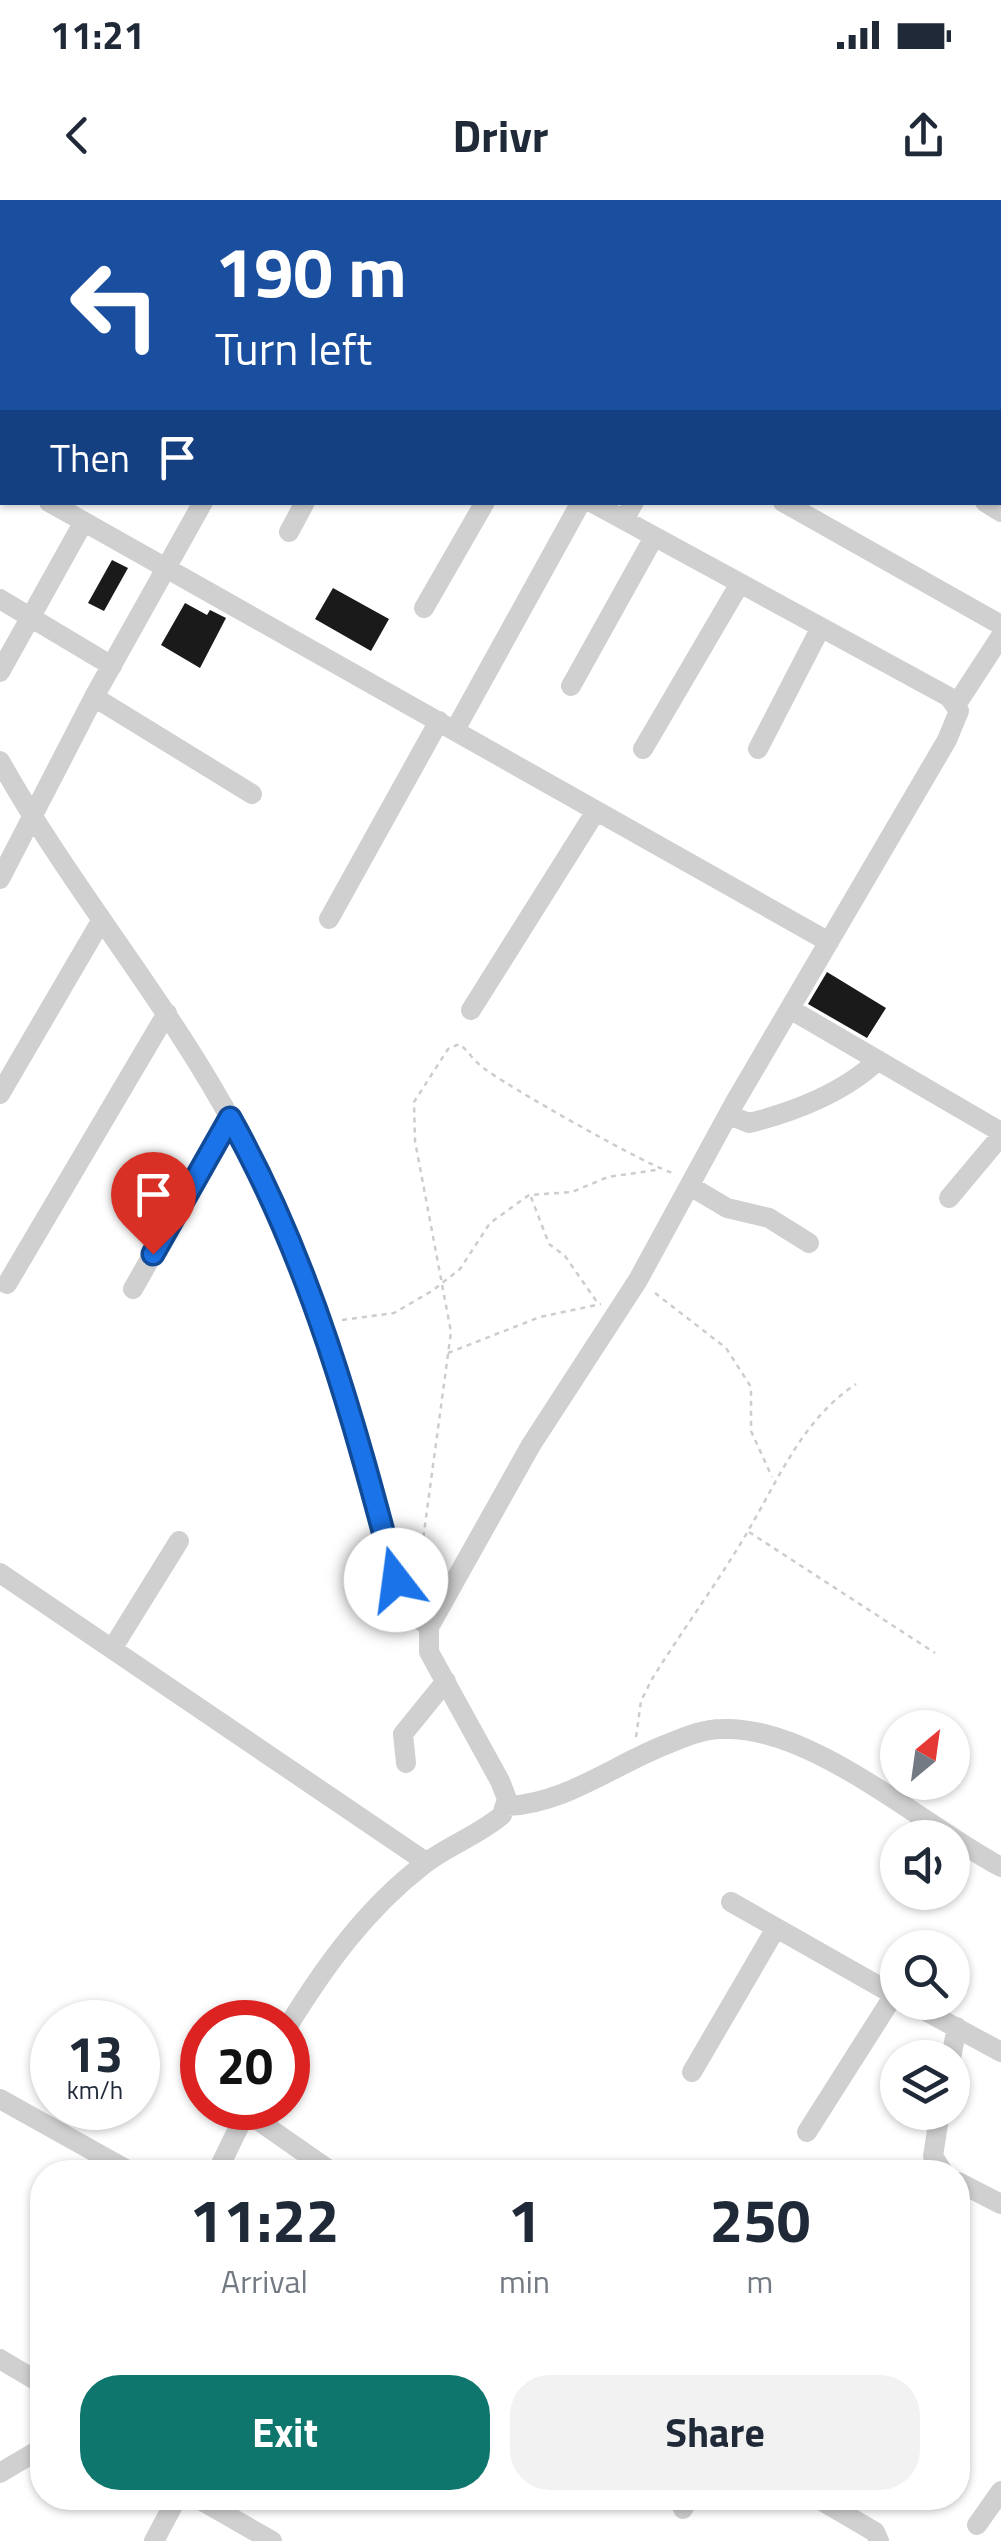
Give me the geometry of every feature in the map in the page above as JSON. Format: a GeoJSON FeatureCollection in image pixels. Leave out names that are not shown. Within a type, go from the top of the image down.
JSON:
{"type":"FeatureCollection","features":[{"type":"Feature","properties":{"kind":"street"},"geometry":{"type":"LineString","coordinates":[[54,505],[828,942]]}},
{"type":"Feature","properties":{"kind":"street"},"geometry":{"type":"LineString","coordinates":[[0,879],[94,697],[201,505]]}},
{"type":"Feature","properties":{"kind":"street"},"geometry":{"type":"LineString","coordinates":[[289,532],[304,505]]}},
{"type":"Feature","properties":{"kind":"street"},"geometry":{"type":"LineString","coordinates":[[424,608],[482,505]]}},
{"type":"Feature","properties":{"kind":"street"},"geometry":{"type":"LineString","coordinates":[[329,919],[580,505]]}},
{"type":"Feature","properties":{"kind":"street"},"geometry":{"type":"LineString","coordinates":[[604,505],[629,511],[654,537],[956,705]]}},
{"type":"Feature","properties":{"kind":"street"},"geometry":{"type":"LineString","coordinates":[[788,505],[1001,626]]}},
{"type":"Feature","properties":{"kind":"street"},"geometry":{"type":"LineString","coordinates":[[0,672],[83,522]]}},
{"type":"Feature","properties":{"kind":"street"},"geometry":{"type":"LineString","coordinates":[[571,686],[654,537]]}},
{"type":"Feature","properties":{"kind":"street"},"geometry":{"type":"LineString","coordinates":[[644,749],[739,585]]}},
{"type":"Feature","properties":{"kind":"street"},"geometry":{"type":"LineString","coordinates":[[0,598],[112,666]]}},
{"type":"Feature","properties":{"kind":"street"},"geometry":{"type":"LineString","coordinates":[[758,749],[820,628]]}},
{"type":"Feature","properties":{"kind":"street"},"geometry":{"type":"LineString","coordinates":[[507,1806],[500,1780],[429,1652],[429,1627],[607,1306],[638,1280],[728,1115],[947,740],[957,720],[956,705],[1001,636]]}},
{"type":"Feature","properties":{"kind":"street"},"geometry":{"type":"LineString","coordinates":[[94,697],[252,794]]}},
{"type":"Feature","properties":{"kind":"street"},"geometry":{"type":"LineString","coordinates":[[0,761],[32,818],[100,921],[167,1013],[230,1118],[268,1192],[341,1379],[396,1580],[412,1613],[429,1627]]}},
{"type":"Feature","properties":{"kind":"street"},"geometry":{"type":"LineString","coordinates":[[470,1010],[556,867],[596,810]]}},
{"type":"Feature","properties":{"kind":"street"},"geometry":{"type":"LineString","coordinates":[[0,1094],[100,921]]}},
{"type":"Feature","properties":{"kind":"street"},"geometry":{"type":"LineString","coordinates":[[790,1009],[1001,1134],[949,1198]]}},
{"type":"Feature","properties":{"kind":"street"},"geometry":{"type":"LineString","coordinates":[[8,1284],[167,1013]]}},
{"type":"Feature","properties":{"kind":"street"},"geometry":{"type":"LineString","coordinates":[[728,1115],[749,1123],[790,1109],[847,1085],[878,1060]]}},
{"type":"Feature","properties":{"kind":"street"},"geometry":{"type":"LineString","coordinates":[[134,1288],[230,1118]]}},
{"type":"Feature","properties":{"kind":"street"},"geometry":{"type":"LineString","coordinates":[[694,1180],[727,1208],[774,1220],[809,1243]]}},
{"type":"Feature","properties":{"kind":"street"},"geometry":{"type":"LineString","coordinates":[[112,1649],[179,1540]]}},
{"type":"Feature","properties":{"kind":"street"},"geometry":{"type":"LineString","coordinates":[[0,1573],[426,1862]]}},
{"type":"Feature","properties":{"kind":"street"},"geometry":{"type":"LineString","coordinates":[[406,1763],[402,1734],[446,1682]]}},
{"type":"Feature","properties":{"kind":"street"},"geometry":{"type":"LineString","coordinates":[[306,2000],[358,1924],[426,1862],[496,1820],[507,1806],[560,1796],[633,1758],[708,1730],[777,1737],[864,1782],[1001,1867]]}},
{"type":"Feature","properties":{"kind":"street"},"geometry":{"type":"LineString","coordinates":[[732,1902],[880,1987]]}},
{"type":"Feature","properties":{"kind":"street"},"geometry":{"type":"LineString","coordinates":[[692,2072],[776,1928]]}},
{"type":"Feature","properties":{"kind":"street"},"geometry":{"type":"LineString","coordinates":[[808,2132],[885,2020]]}},
{"type":"Feature","properties":{"kind":"street"},"geometry":{"type":"LineString","coordinates":[[942,2020],[1001,2052]]}},
{"type":"Feature","properties":{"kind":"street"},"geometry":{"type":"LineString","coordinates":[[954,2040],[956,2027]]}},
{"type":"Feature","properties":{"kind":"street"},"geometry":{"type":"LineString","coordinates":[[0,2098],[110,2160]]}},
{"type":"Feature","properties":{"kind":"street"},"geometry":{"type":"LineString","coordinates":[[222,2160],[237,2130]]}},
{"type":"Feature","properties":{"kind":"street"},"geometry":{"type":"LineString","coordinates":[[274,2130],[316,2160]]}},
{"type":"Feature","properties":{"kind":"street"},"geometry":{"type":"LineString","coordinates":[[935,2160],[937,2130]]}},
{"type":"Feature","properties":{"kind":"street"},"geometry":{"type":"LineString","coordinates":[[970,2188],[1001,2204]]}},
{"type":"Feature","properties":{"kind":"street"},"geometry":{"type":"LineString","coordinates":[[0,2358],[30,2377]]}},
{"type":"Feature","properties":{"kind":"street"},"geometry":{"type":"LineString","coordinates":[[0,2473],[30,2455]]}},
{"type":"Feature","properties":{"kind":"street"},"geometry":{"type":"LineString","coordinates":[[977,2525],[1001,2491]]}},
{"type":"Feature","properties":{"kind":"street"},"geometry":{"type":"LineString","coordinates":[[154,2541],[170,2510]]}},
{"type":"Feature","properties":{"kind":"street"},"geometry":{"type":"LineString","coordinates":[[218,2510],[272,2541]]}},
{"type":"Feature","properties":{"kind":"street"},"geometry":{"type":"LineString","coordinates":[[837,2510],[875,2532],[880,2541]]}},
{"type":"Feature","properties":{"kind":"path"},"geometry":{"type":"LineString","coordinates":[[412,1613],[423,1560],[451,1332],[413,1120],[418,1090],[453,1045],[468,1050],[478,1065],[527,1098],[576,1120],[658,1170],[694,1180]]}},
{"type":"Feature","properties":{"kind":"path"},"geometry":{"type":"LineString","coordinates":[[320,1321],[394,1313],[460,1270],[490,1223],[529,1195],[572,1192],[608,1176],[658,1170]]}},
{"type":"Feature","properties":{"kind":"path"},"geometry":{"type":"LineString","coordinates":[[529,1195],[549,1244],[565,1256],[607,1306]]}},
{"type":"Feature","properties":{"kind":"path"},"geometry":{"type":"LineString","coordinates":[[638,1280],[726,1348],[750,1386],[751,1432],[774,1480]]}},
{"type":"Feature","properties":{"kind":"path"},"geometry":{"type":"LineString","coordinates":[[447,1354],[540,1317],[607,1306]]}},
{"type":"Feature","properties":{"kind":"path"},"geometry":{"type":"LineString","coordinates":[[633,1758],[641,1701],[652,1679],[816,1418],[856,1384]]}},
{"type":"Feature","properties":{"kind":"path"},"geometry":{"type":"LineString","coordinates":[[748,1531],[935,1653]]}},
{"type":"Feature","properties":{"kind":"building"},"geometry":{"type":"Polygon","coordinates":[[[112,560],[128,568],[104,611],[88,603],[112,560]]]}},
{"type":"Feature","properties":{"kind":"building"},"geometry":{"type":"Polygon","coordinates":[[[333,588],[389,619],[371,651],[315,619],[333,588]]]}},
{"type":"Feature","properties":{"kind":"building"},"geometry":{"type":"Polygon","coordinates":[[[185,603],[207,615],[210,610],[226,618],[200,668],[161,645],[185,603]]]}},
{"type":"Feature","properties":{"kind":"building"},"geometry":{"type":"Polygon","coordinates":[[[827,972],[886,1008],[867,1038],[808,1004],[827,972]]]}},
{"type":"Feature","properties":{"kind":"route"},"geometry":{"type":"LineString","coordinates":[[153,1254],[230,1118],[268,1192],[333,1353],[396,1580]]}}]}
